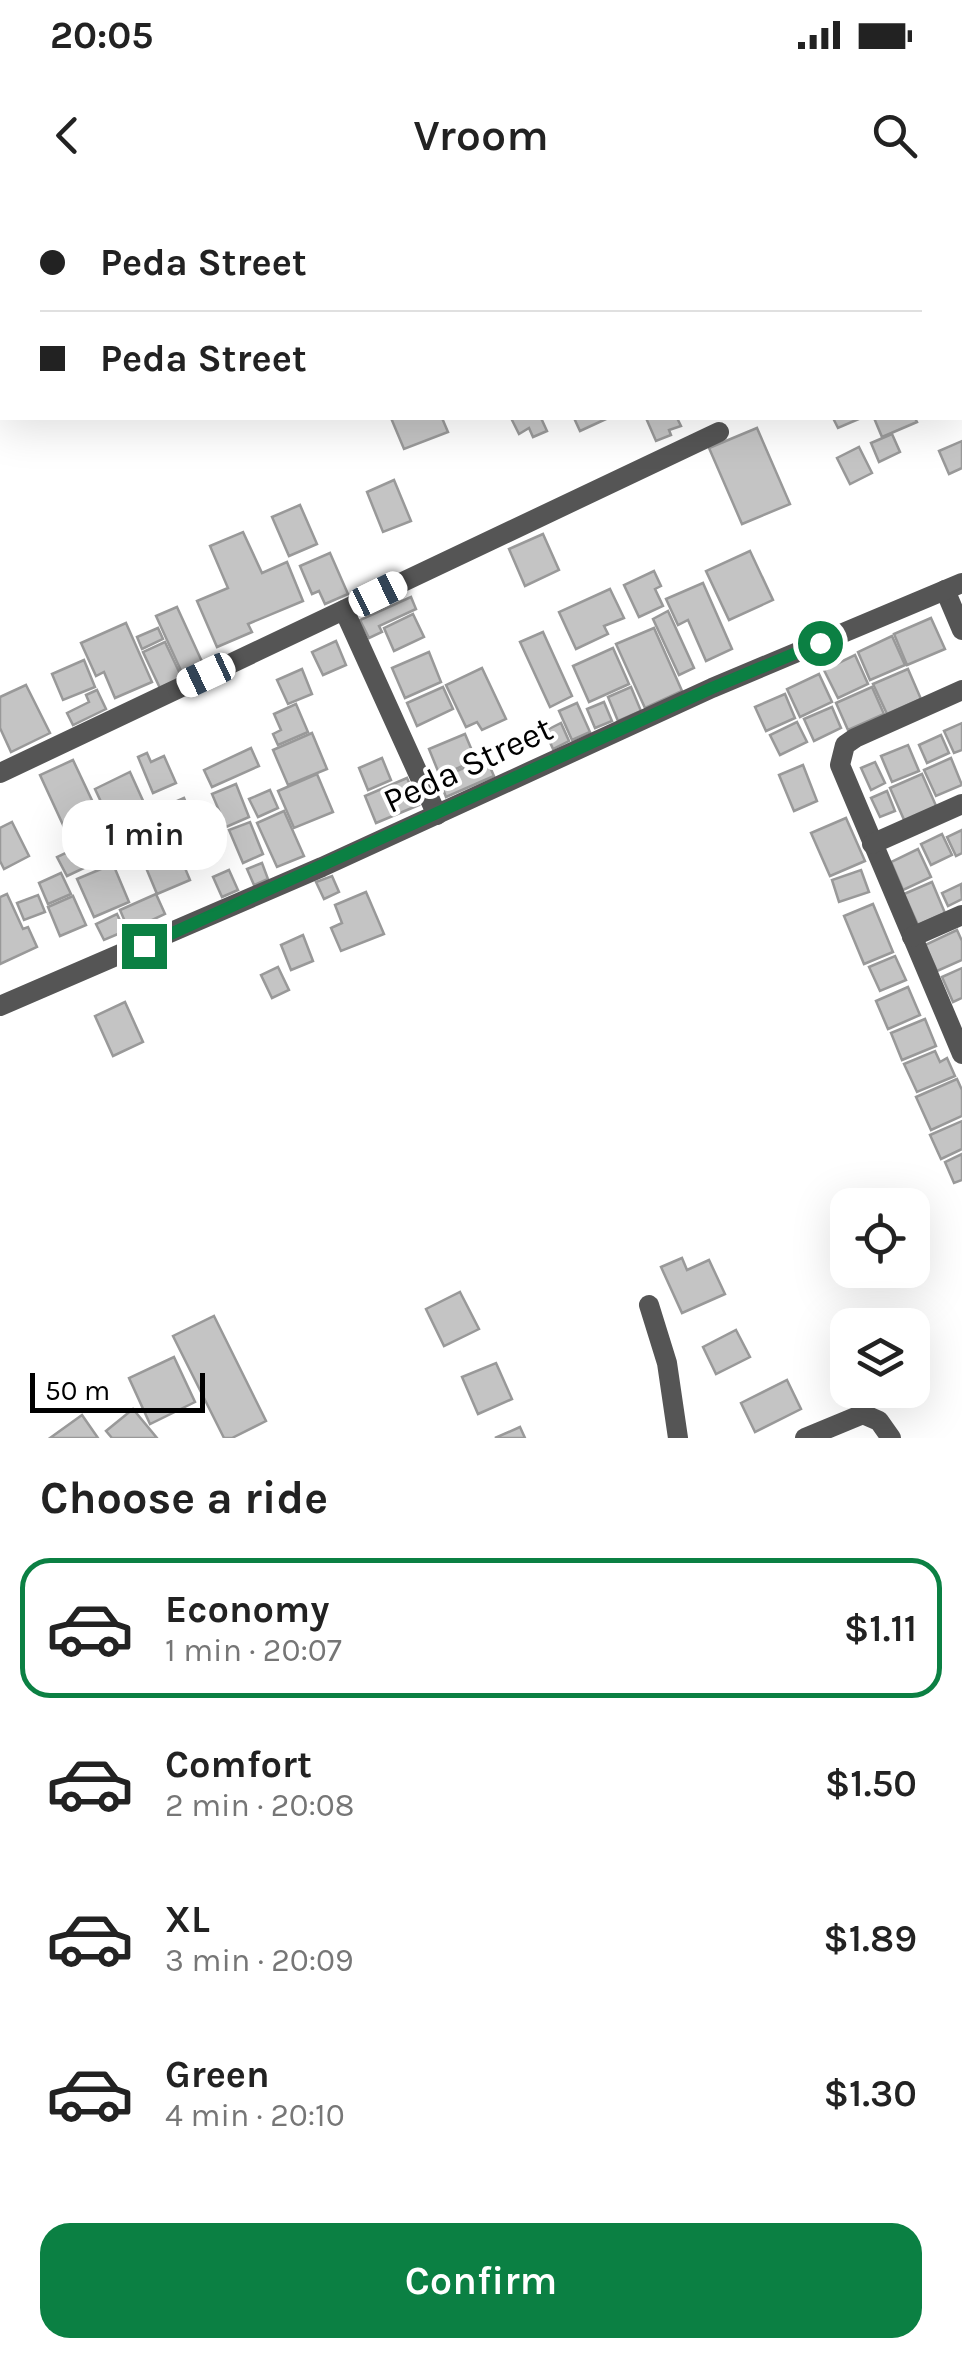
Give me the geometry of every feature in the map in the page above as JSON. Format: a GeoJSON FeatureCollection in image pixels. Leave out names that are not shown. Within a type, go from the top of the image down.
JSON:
{"type":"FeatureCollection","features":[{"type":"Feature","properties":{"kind":"street"},"geometry":{"type":"LineString","coordinates":[[0,773],[719,432]]}},
{"type":"Feature","properties":{"kind":"street"},"geometry":{"type":"LineString","coordinates":[[954,586],[962,630]]}},
{"type":"Feature","properties":{"kind":"street","name":"Peda Street"},"geometry":{"type":"LineString","coordinates":[[0,1006],[144,946],[712,688],[954,586]]}},
{"type":"Feature","properties":{"kind":"street"},"geometry":{"type":"LineString","coordinates":[[344,610],[437,814]]}},
{"type":"Feature","properties":{"kind":"street"},"geometry":{"type":"LineString","coordinates":[[962,690],[846,744],[840,766],[962,1054]]}},
{"type":"Feature","properties":{"kind":"street"},"geometry":{"type":"LineString","coordinates":[[872,844],[962,804]]}},
{"type":"Feature","properties":{"kind":"street"},"geometry":{"type":"LineString","coordinates":[[912,937],[962,915]]}},
{"type":"Feature","properties":{"kind":"street"},"geometry":{"type":"LineString","coordinates":[[649,1305],[666,1363],[678,1438]]}},
{"type":"Feature","properties":{"kind":"street"},"geometry":{"type":"LineString","coordinates":[[805,1438],[863,1414],[879,1421],[891,1438]]}},
{"type":"Feature","properties":{"kind":"building"},"geometry":{"type":"Polygon","coordinates":[[[392,420],[443,420],[448,432],[404,449],[392,420]]]}},
{"type":"Feature","properties":{"kind":"building"},"geometry":{"type":"Polygon","coordinates":[[[512,420],[542,420],[547,431],[533,437],[529,428],[519,434],[512,420]]]}},
{"type":"Feature","properties":{"kind":"building"},"geometry":{"type":"Polygon","coordinates":[[[575,420],[604,420],[580,431],[575,420]]]}},
{"type":"Feature","properties":{"kind":"building"},"geometry":{"type":"Polygon","coordinates":[[[647,420],[678,420],[681,426],[656,441],[647,420]]]}},
{"type":"Feature","properties":{"kind":"building"},"geometry":{"type":"Polygon","coordinates":[[[834,420],[856,420],[838,428],[834,420]]]}},
{"type":"Feature","properties":{"kind":"building"},"geometry":{"type":"Polygon","coordinates":[[[875,420],[917,422],[882,437],[875,420]]]}},
{"type":"Feature","properties":{"kind":"building"},"geometry":{"type":"Polygon","coordinates":[[[757,428],[790,504],[742,524],[709,448],[757,428]]]}},
{"type":"Feature","properties":{"kind":"building"},"geometry":{"type":"Polygon","coordinates":[[[892,434],[900,452],[879,462],[871,443],[892,434]]]}},
{"type":"Feature","properties":{"kind":"building"},"geometry":{"type":"Polygon","coordinates":[[[962,441],[962,468],[949,474],[939,451],[962,441]]]}},
{"type":"Feature","properties":{"kind":"building"},"geometry":{"type":"Polygon","coordinates":[[[859,447],[872,473],[850,484],[837,458],[859,447]]]}},
{"type":"Feature","properties":{"kind":"building"},"geometry":{"type":"Polygon","coordinates":[[[394,480],[411,521],[383,532],[367,492],[394,480]]]}},
{"type":"Feature","properties":{"kind":"building"},"geometry":{"type":"Polygon","coordinates":[[[300,505],[317,544],[289,556],[272,517],[300,505]]]}},
{"type":"Feature","properties":{"kind":"building"},"geometry":{"type":"Polygon","coordinates":[[[243,532],[262,573],[287,562],[303,601],[248,624],[252,632],[217,647],[197,601],[228,588],[210,546],[243,532]]]}},
{"type":"Feature","properties":{"kind":"building"},"geometry":{"type":"Polygon","coordinates":[[[543,534],[559,570],[525,586],[509,549],[543,534]]]}},
{"type":"Feature","properties":{"kind":"building"},"geometry":{"type":"Polygon","coordinates":[[[750,551],[773,600],[729,620],[706,571],[750,551]]]}},
{"type":"Feature","properties":{"kind":"building"},"geometry":{"type":"Polygon","coordinates":[[[330,553],[348,594],[325,604],[319,591],[312,594],[300,566],[330,553]]]}},
{"type":"Feature","properties":{"kind":"building"},"geometry":{"type":"Polygon","coordinates":[[[654,571],[661,586],[655,589],[663,606],[639,617],[624,585],[654,571]]]}},
{"type":"Feature","properties":{"kind":"building"},"geometry":{"type":"Polygon","coordinates":[[[703,583],[732,649],[706,661],[688,620],[678,625],[666,599],[703,583]]]}},
{"type":"Feature","properties":{"kind":"building"},"geometry":{"type":"Polygon","coordinates":[[[610,589],[624,618],[604,626],[608,634],[576,649],[559,612],[610,589]]]}},
{"type":"Feature","properties":{"kind":"building"},"geometry":{"type":"Polygon","coordinates":[[[411,597],[416,609],[379,626],[382,632],[369,638],[360,620],[411,597]]]}},
{"type":"Feature","properties":{"kind":"building"},"geometry":{"type":"Polygon","coordinates":[[[177,607],[204,666],[183,675],[156,616],[177,607]]]}},
{"type":"Feature","properties":{"kind":"building"},"geometry":{"type":"Polygon","coordinates":[[[668,611],[694,668],[679,675],[653,619],[668,611]]]}},
{"type":"Feature","properties":{"kind":"building"},"geometry":{"type":"Polygon","coordinates":[[[413,614],[424,637],[394,651],[384,628],[413,614]]]}},
{"type":"Feature","properties":{"kind":"building"},"geometry":{"type":"Polygon","coordinates":[[[931,618],[945,649],[907,665],[894,634],[931,618]]]}},
{"type":"Feature","properties":{"kind":"building"},"geometry":{"type":"Polygon","coordinates":[[[126,623],[152,682],[115,698],[104,672],[96,676],[81,643],[126,623]]]}},
{"type":"Feature","properties":{"kind":"building"},"geometry":{"type":"Polygon","coordinates":[[[158,628],[163,639],[142,649],[137,637],[158,628]]]}},
{"type":"Feature","properties":{"kind":"building"},"geometry":{"type":"Polygon","coordinates":[[[654,628],[682,691],[645,708],[616,644],[654,628]]]}},
{"type":"Feature","properties":{"kind":"building"},"geometry":{"type":"Polygon","coordinates":[[[543,632],[572,696],[550,707],[520,642],[543,632]]]}},
{"type":"Feature","properties":{"kind":"building"},"geometry":{"type":"Polygon","coordinates":[[[892,636],[905,665],[870,680],[858,652],[892,636]]]}},
{"type":"Feature","properties":{"kind":"building"},"geometry":{"type":"Polygon","coordinates":[[[336,641],[346,665],[323,675],[312,652],[336,641]]]}},
{"type":"Feature","properties":{"kind":"building"},"geometry":{"type":"Polygon","coordinates":[[[165,642],[182,678],[160,688],[143,652],[165,642]]]}},
{"type":"Feature","properties":{"kind":"building"},"geometry":{"type":"Polygon","coordinates":[[[613,648],[629,684],[589,702],[573,666],[613,648]]]}},
{"type":"Feature","properties":{"kind":"building"},"geometry":{"type":"Polygon","coordinates":[[[429,652],[441,682],[405,698],[392,668],[429,652]]]}},
{"type":"Feature","properties":{"kind":"building"},"geometry":{"type":"Polygon","coordinates":[[[855,655],[868,684],[838,698],[824,670],[855,655]]]}},
{"type":"Feature","properties":{"kind":"building"},"geometry":{"type":"Polygon","coordinates":[[[84,660],[95,687],[63,700],[52,674],[84,660]]]}},
{"type":"Feature","properties":{"kind":"building"},"geometry":{"type":"Polygon","coordinates":[[[482,668],[506,719],[482,730],[477,722],[466,727],[446,685],[482,668]]]}},
{"type":"Feature","properties":{"kind":"building"},"geometry":{"type":"Polygon","coordinates":[[[302,669],[312,694],[288,704],[277,680],[302,669]]]}},
{"type":"Feature","properties":{"kind":"building"},"geometry":{"type":"Polygon","coordinates":[[[908,669],[921,699],[887,714],[873,684],[908,669]]]}},
{"type":"Feature","properties":{"kind":"building"},"geometry":{"type":"Polygon","coordinates":[[[819,674],[832,702],[800,717],[787,689],[819,674]]]}},
{"type":"Feature","properties":{"kind":"building"},"geometry":{"type":"Polygon","coordinates":[[[26,685],[50,733],[11,752],[0,728],[0,697],[26,685]]]}},
{"type":"Feature","properties":{"kind":"building"},"geometry":{"type":"Polygon","coordinates":[[[443,687],[453,709],[417,726],[407,703],[443,687]]]}},
{"type":"Feature","properties":{"kind":"building"},"geometry":{"type":"Polygon","coordinates":[[[631,687],[641,711],[618,721],[608,697],[631,687]]]}},
{"type":"Feature","properties":{"kind":"building"},"geometry":{"type":"Polygon","coordinates":[[[872,687],[884,714],[848,730],[836,703],[872,687]]]}},
{"type":"Feature","properties":{"kind":"building"},"geometry":{"type":"Polygon","coordinates":[[[97,690],[106,709],[73,725],[67,713],[89,702],[86,695],[97,690]]]}},
{"type":"Feature","properties":{"kind":"building"},"geometry":{"type":"Polygon","coordinates":[[[785,694],[795,718],[766,731],[755,707],[785,694]]]}},
{"type":"Feature","properties":{"kind":"building"},"geometry":{"type":"Polygon","coordinates":[[[604,702],[612,721],[595,728],[587,709],[604,702]]]}},
{"type":"Feature","properties":{"kind":"building"},"geometry":{"type":"Polygon","coordinates":[[[577,703],[590,732],[572,740],[559,711],[577,703]]]}},
{"type":"Feature","properties":{"kind":"building"},"geometry":{"type":"Polygon","coordinates":[[[296,704],[308,732],[278,745],[273,734],[281,730],[274,714],[296,704]]]}},
{"type":"Feature","properties":{"kind":"building"},"geometry":{"type":"Polygon","coordinates":[[[832,707],[841,728],[814,741],[804,719],[832,707]]]}},
{"type":"Feature","properties":{"kind":"building"},"geometry":{"type":"Polygon","coordinates":[[[797,722],[807,742],[780,755],[770,735],[797,722]]]}},
{"type":"Feature","properties":{"kind":"building"},"geometry":{"type":"Polygon","coordinates":[[[561,723],[569,741],[553,749],[545,731],[561,723]]]}},
{"type":"Feature","properties":{"kind":"building"},"geometry":{"type":"Polygon","coordinates":[[[962,723],[962,750],[954,753],[944,731],[962,723]]]}},
{"type":"Feature","properties":{"kind":"building"},"geometry":{"type":"Polygon","coordinates":[[[312,733],[327,769],[288,785],[273,750],[312,733]]]}},
{"type":"Feature","properties":{"kind":"building"},"geometry":{"type":"Polygon","coordinates":[[[465,734],[476,760],[440,776],[429,749],[465,734]]]}},
{"type":"Feature","properties":{"kind":"building"},"geometry":{"type":"Polygon","coordinates":[[[941,735],[949,753],[927,763],[919,745],[941,735]]]}},
{"type":"Feature","properties":{"kind":"building"},"geometry":{"type":"Polygon","coordinates":[[[908,745],[919,771],[892,782],[881,756],[908,745]]]}},
{"type":"Feature","properties":{"kind":"building"},"geometry":{"type":"Polygon","coordinates":[[[251,748],[259,766],[212,787],[204,770],[251,748]]]}},
{"type":"Feature","properties":{"kind":"building"},"geometry":{"type":"Polygon","coordinates":[[[147,753],[151,762],[164,756],[176,783],[153,793],[138,757],[147,753]]]}},
{"type":"Feature","properties":{"kind":"building"},"geometry":{"type":"Polygon","coordinates":[[[382,758],[391,780],[368,790],[359,768],[382,758]]]}},
{"type":"Feature","properties":{"kind":"building"},"geometry":{"type":"Polygon","coordinates":[[[486,758],[494,776],[446,797],[439,779],[486,758]]]}},
{"type":"Feature","properties":{"kind":"building"},"geometry":{"type":"Polygon","coordinates":[[[951,758],[962,785],[936,796],[924,770],[951,758]]]}},
{"type":"Feature","properties":{"kind":"building"},"geometry":{"type":"Polygon","coordinates":[[[73,760],[97,811],[64,827],[40,775],[73,760]]]}},
{"type":"Feature","properties":{"kind":"building"},"geometry":{"type":"Polygon","coordinates":[[[875,762],[885,783],[871,790],[861,768],[875,762]]]}},
{"type":"Feature","properties":{"kind":"building"},"geometry":{"type":"Polygon","coordinates":[[[803,765],[817,801],[794,811],[779,775],[803,765]]]}},
{"type":"Feature","properties":{"kind":"building"},"geometry":{"type":"Polygon","coordinates":[[[130,772],[144,803],[109,819],[95,789],[130,772]]]}},
{"type":"Feature","properties":{"kind":"building"},"geometry":{"type":"Polygon","coordinates":[[[317,774],[333,812],[294,828],[278,791],[317,774]]]}},
{"type":"Feature","properties":{"kind":"building"},"geometry":{"type":"Polygon","coordinates":[[[922,774],[937,808],[905,822],[890,788],[922,774]]]}},
{"type":"Feature","properties":{"kind":"building"},"geometry":{"type":"Polygon","coordinates":[[[407,778],[419,805],[376,823],[365,796],[407,778]]]}},
{"type":"Feature","properties":{"kind":"building"},"geometry":{"type":"Polygon","coordinates":[[[236,784],[249,817],[226,827],[212,794],[236,784]]]}},
{"type":"Feature","properties":{"kind":"building"},"geometry":{"type":"Polygon","coordinates":[[[270,790],[278,808],[258,817],[249,799],[270,790]]]}},
{"type":"Feature","properties":{"kind":"building"},"geometry":{"type":"Polygon","coordinates":[[[887,791],[895,811],[880,817],[871,798],[887,791]]]}},
{"type":"Feature","properties":{"kind":"building"},"geometry":{"type":"Polygon","coordinates":[[[184,798],[192,817],[167,828],[159,809],[184,798]]]}},
{"type":"Feature","properties":{"kind":"building"},"geometry":{"type":"Polygon","coordinates":[[[284,811],[304,856],[277,867],[257,823],[284,811]]]}},
{"type":"Feature","properties":{"kind":"building"},"geometry":{"type":"Polygon","coordinates":[[[846,818],[865,861],[830,876],[811,833],[846,818]]]}},
{"type":"Feature","properties":{"kind":"building"},"geometry":{"type":"Polygon","coordinates":[[[12,822],[29,856],[4,869],[0,861],[0,828],[12,822]]]}},
{"type":"Feature","properties":{"kind":"building"},"geometry":{"type":"Polygon","coordinates":[[[250,822],[263,854],[243,863],[229,830],[250,822]]]}},
{"type":"Feature","properties":{"kind":"building"},"geometry":{"type":"Polygon","coordinates":[[[962,830],[962,853],[956,856],[947,837],[962,830]]]}},
{"type":"Feature","properties":{"kind":"building"},"geometry":{"type":"Polygon","coordinates":[[[942,834],[952,855],[931,865],[921,844],[942,834]]]}},
{"type":"Feature","properties":{"kind":"building"},"geometry":{"type":"Polygon","coordinates":[[[172,837],[190,880],[157,894],[139,851],[172,837]]]}},
{"type":"Feature","properties":{"kind":"building"},"geometry":{"type":"Polygon","coordinates":[[[89,842],[99,861],[67,876],[57,857],[89,842]]]}},
{"type":"Feature","properties":{"kind":"building"},"geometry":{"type":"Polygon","coordinates":[[[918,849],[931,877],[903,890],[891,862],[918,849]]]}},
{"type":"Feature","properties":{"kind":"building"},"geometry":{"type":"Polygon","coordinates":[[[262,863],[268,879],[254,885],[247,869],[262,863]]]}},
{"type":"Feature","properties":{"kind":"building"},"geometry":{"type":"Polygon","coordinates":[[[113,864],[129,902],[94,917],[77,879],[113,864]]]}},
{"type":"Feature","properties":{"kind":"building"},"geometry":{"type":"Polygon","coordinates":[[[229,870],[238,890],[222,897],[213,877],[229,870]]]}},
{"type":"Feature","properties":{"kind":"building"},"geometry":{"type":"Polygon","coordinates":[[[861,870],[869,892],[839,902],[832,880],[861,870]]]}},
{"type":"Feature","properties":{"kind":"building"},"geometry":{"type":"Polygon","coordinates":[[[61,873],[71,894],[48,904],[39,883],[61,873]]]}},
{"type":"Feature","properties":{"kind":"building"},"geometry":{"type":"Polygon","coordinates":[[[332,876],[339,892],[324,899],[316,882],[332,876]]]}},
{"type":"Feature","properties":{"kind":"building"},"geometry":{"type":"Polygon","coordinates":[[[932,882],[945,913],[918,925],[904,894],[932,882]]]}},
{"type":"Feature","properties":{"kind":"building"},"geometry":{"type":"Polygon","coordinates":[[[961,884],[962,899],[948,906],[942,893],[961,884]]]}},
{"type":"Feature","properties":{"kind":"building"},"geometry":{"type":"Polygon","coordinates":[[[366,892],[384,934],[341,951],[331,928],[342,923],[335,905],[366,892]]]}},
{"type":"Feature","properties":{"kind":"building"},"geometry":{"type":"Polygon","coordinates":[[[7,894],[23,929],[28,927],[37,947],[0,964],[0,897],[7,894]]]}},
{"type":"Feature","properties":{"kind":"building"},"geometry":{"type":"Polygon","coordinates":[[[156,894],[165,914],[129,931],[120,910],[156,894]]]}},
{"type":"Feature","properties":{"kind":"building"},"geometry":{"type":"Polygon","coordinates":[[[38,895],[45,912],[24,920],[17,903],[38,895]]]}},
{"type":"Feature","properties":{"kind":"building"},"geometry":{"type":"Polygon","coordinates":[[[73,896],[86,925],[60,936],[48,907],[73,896]]]}},
{"type":"Feature","properties":{"kind":"building"},"geometry":{"type":"Polygon","coordinates":[[[873,904],[893,952],[864,964],[844,916],[873,904]]]}},
{"type":"Feature","properties":{"kind":"building"},"geometry":{"type":"Polygon","coordinates":[[[117,914],[125,931],[104,940],[96,924],[117,914]]]}},
{"type":"Feature","properties":{"kind":"building"},"geometry":{"type":"Polygon","coordinates":[[[957,930],[962,941],[962,960],[937,971],[925,945],[957,930]]]}},
{"type":"Feature","properties":{"kind":"building"},"geometry":{"type":"Polygon","coordinates":[[[303,935],[313,961],[291,970],[281,945],[303,935]]]}},
{"type":"Feature","properties":{"kind":"building"},"geometry":{"type":"Polygon","coordinates":[[[895,956],[906,980],[880,991],[869,967],[895,956]]]}},
{"type":"Feature","properties":{"kind":"building"},"geometry":{"type":"Polygon","coordinates":[[[278,967],[289,990],[272,998],[261,975],[278,967]]]}},
{"type":"Feature","properties":{"kind":"building"},"geometry":{"type":"Polygon","coordinates":[[[962,968],[962,998],[953,1002],[942,977],[962,968]]]}},
{"type":"Feature","properties":{"kind":"building"},"geometry":{"type":"Polygon","coordinates":[[[908,987],[920,1015],[888,1029],[876,1001],[908,987]]]}},
{"type":"Feature","properties":{"kind":"building"},"geometry":{"type":"Polygon","coordinates":[[[125,1002],[143,1042],[113,1056],[95,1016],[125,1002]]]}},
{"type":"Feature","properties":{"kind":"building"},"geometry":{"type":"Polygon","coordinates":[[[925,1019],[936,1046],[902,1060],[891,1033],[925,1019]]]}},
{"type":"Feature","properties":{"kind":"building"},"geometry":{"type":"Polygon","coordinates":[[[935,1051],[940,1062],[947,1058],[955,1076],[917,1092],[904,1064],[935,1051]]]}},
{"type":"Feature","properties":{"kind":"building"},"geometry":{"type":"Polygon","coordinates":[[[957,1079],[962,1090],[962,1116],[931,1130],[916,1097],[957,1079]]]}},
{"type":"Feature","properties":{"kind":"building"},"geometry":{"type":"Polygon","coordinates":[[[962,1121],[962,1149],[941,1159],[930,1135],[962,1121]]]}},
{"type":"Feature","properties":{"kind":"building"},"geometry":{"type":"Polygon","coordinates":[[[962,1154],[962,1180],[954,1183],[945,1162],[962,1154]]]}},
{"type":"Feature","properties":{"kind":"building"},"geometry":{"type":"Polygon","coordinates":[[[682,1258],[687,1270],[709,1260],[725,1294],[682,1313],[661,1267],[682,1258]]]}},
{"type":"Feature","properties":{"kind":"building"},"geometry":{"type":"Polygon","coordinates":[[[460,1292],[479,1329],[444,1346],[426,1309],[460,1292]]]}},
{"type":"Feature","properties":{"kind":"building"},"geometry":{"type":"Polygon","coordinates":[[[214,1316],[266,1421],[232,1438],[224,1438],[173,1336],[214,1316]]]}},
{"type":"Feature","properties":{"kind":"building"},"geometry":{"type":"Polygon","coordinates":[[[736,1330],[750,1357],[716,1374],[703,1347],[736,1330]]]}},
{"type":"Feature","properties":{"kind":"building"},"geometry":{"type":"Polygon","coordinates":[[[174,1357],[195,1402],[150,1424],[129,1378],[174,1357]]]}},
{"type":"Feature","properties":{"kind":"building"},"geometry":{"type":"Polygon","coordinates":[[[496,1363],[512,1399],[478,1414],[462,1377],[496,1363]]]}},
{"type":"Feature","properties":{"kind":"building"},"geometry":{"type":"Polygon","coordinates":[[[787,1380],[801,1409],[755,1432],[741,1403],[787,1380]]]}},
{"type":"Feature","properties":{"kind":"building"},"geometry":{"type":"Polygon","coordinates":[[[133,1409],[157,1438],[112,1438],[106,1431],[133,1409]]]}},
{"type":"Feature","properties":{"kind":"building"},"geometry":{"type":"Polygon","coordinates":[[[82,1415],[98,1438],[50,1438],[82,1415]]]}},
{"type":"Feature","properties":{"kind":"building"},"geometry":{"type":"Polygon","coordinates":[[[520,1427],[525,1438],[495,1438],[520,1427]]]}},
{"type":"Feature","properties":{"kind":"route"},"geometry":{"type":"LineString","coordinates":[[144,946],[712,688],[820,643]]}}]}
